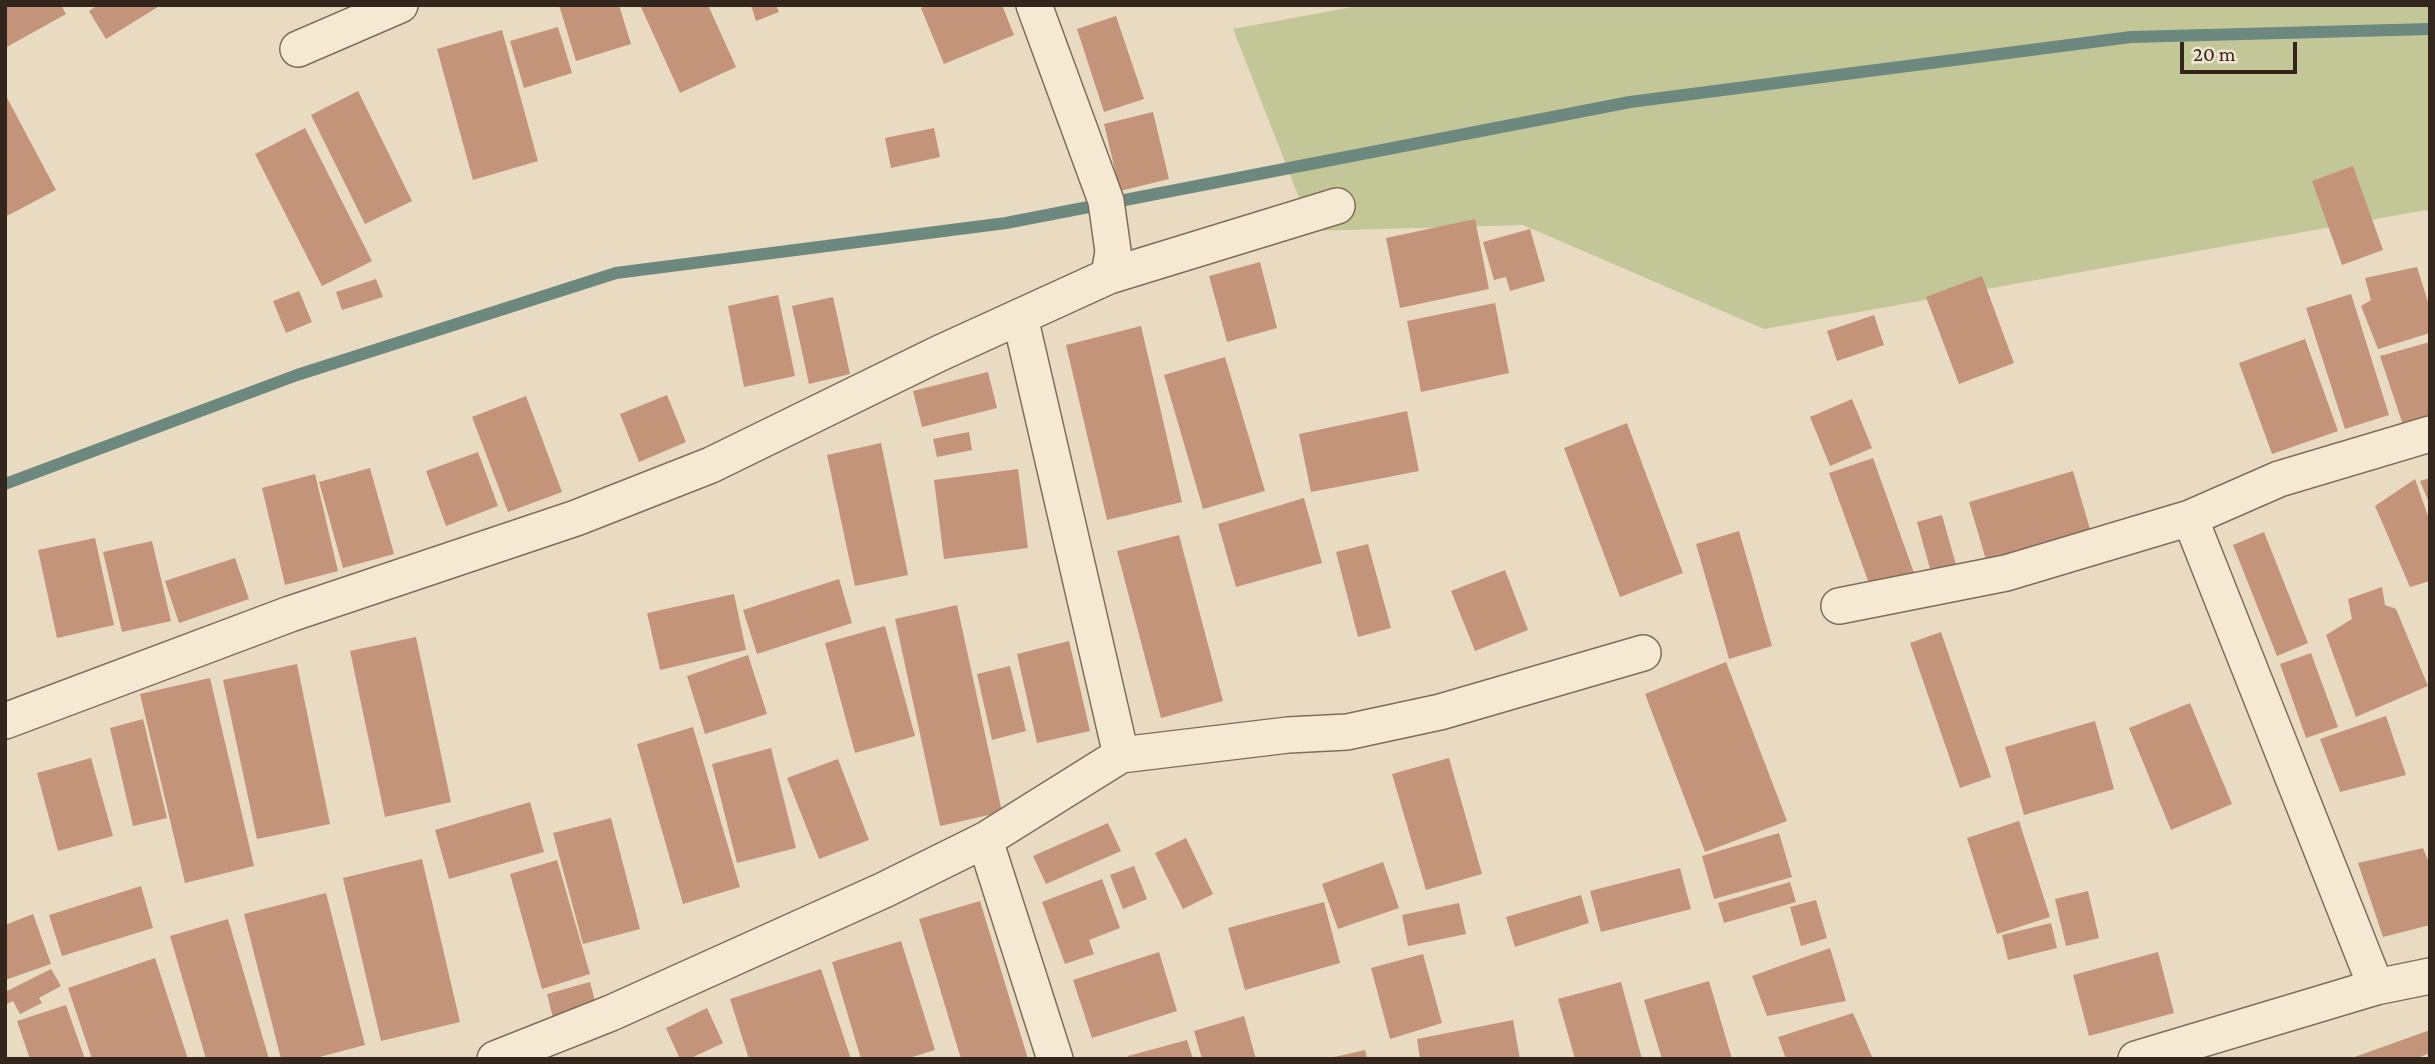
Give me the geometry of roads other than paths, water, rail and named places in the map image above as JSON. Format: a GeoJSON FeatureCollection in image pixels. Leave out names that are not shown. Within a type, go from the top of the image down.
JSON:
{"type":"FeatureCollection","features":[{"type":"Feature","properties":{"kind":"street"},"geometry":{"type":"LineString","coordinates":[[298,49],[400,5]]}},
{"type":"Feature","properties":{"kind":"street"},"geometry":{"type":"LineString","coordinates":[[1034,5],[1105,201],[1111,264]]}},
{"type":"Feature","properties":{"kind":"street"},"geometry":{"type":"LineString","coordinates":[[5,721],[289,614],[576,518],[699,470],[1020,317],[1111,264],[1337,206]]}},
{"type":"Feature","properties":{"kind":"street"},"geometry":{"type":"LineString","coordinates":[[1020,317],[1121,755]]}},
{"type":"Feature","properties":{"kind":"street"},"geometry":{"type":"LineString","coordinates":[[1839,606],[2006,573],[2190,518],[2279,479],[2430,434]]}},
{"type":"Feature","properties":{"kind":"street"},"geometry":{"type":"LineString","coordinates":[[2190,518],[2376,987]]}},
{"type":"Feature","properties":{"kind":"street"},"geometry":{"type":"LineString","coordinates":[[495,1059],[611,1013],[884,890],[985,840],[1121,755],[1288,735],[1348,732],[1440,712],[1643,653]]}},
{"type":"Feature","properties":{"kind":"street"},"geometry":{"type":"LineString","coordinates":[[985,840],[1055,1059]]}},
{"type":"Feature","properties":{"kind":"street"},"geometry":{"type":"LineString","coordinates":[[2136,1059],[2376,987],[2430,976]]}},
{"type":"Feature","properties":{"kind":"waterway"},"geometry":{"type":"LineString","coordinates":[[5,484],[297,375],[616,273],[1006,223],[1630,102],[2131,37],[2430,29]]}}]}
